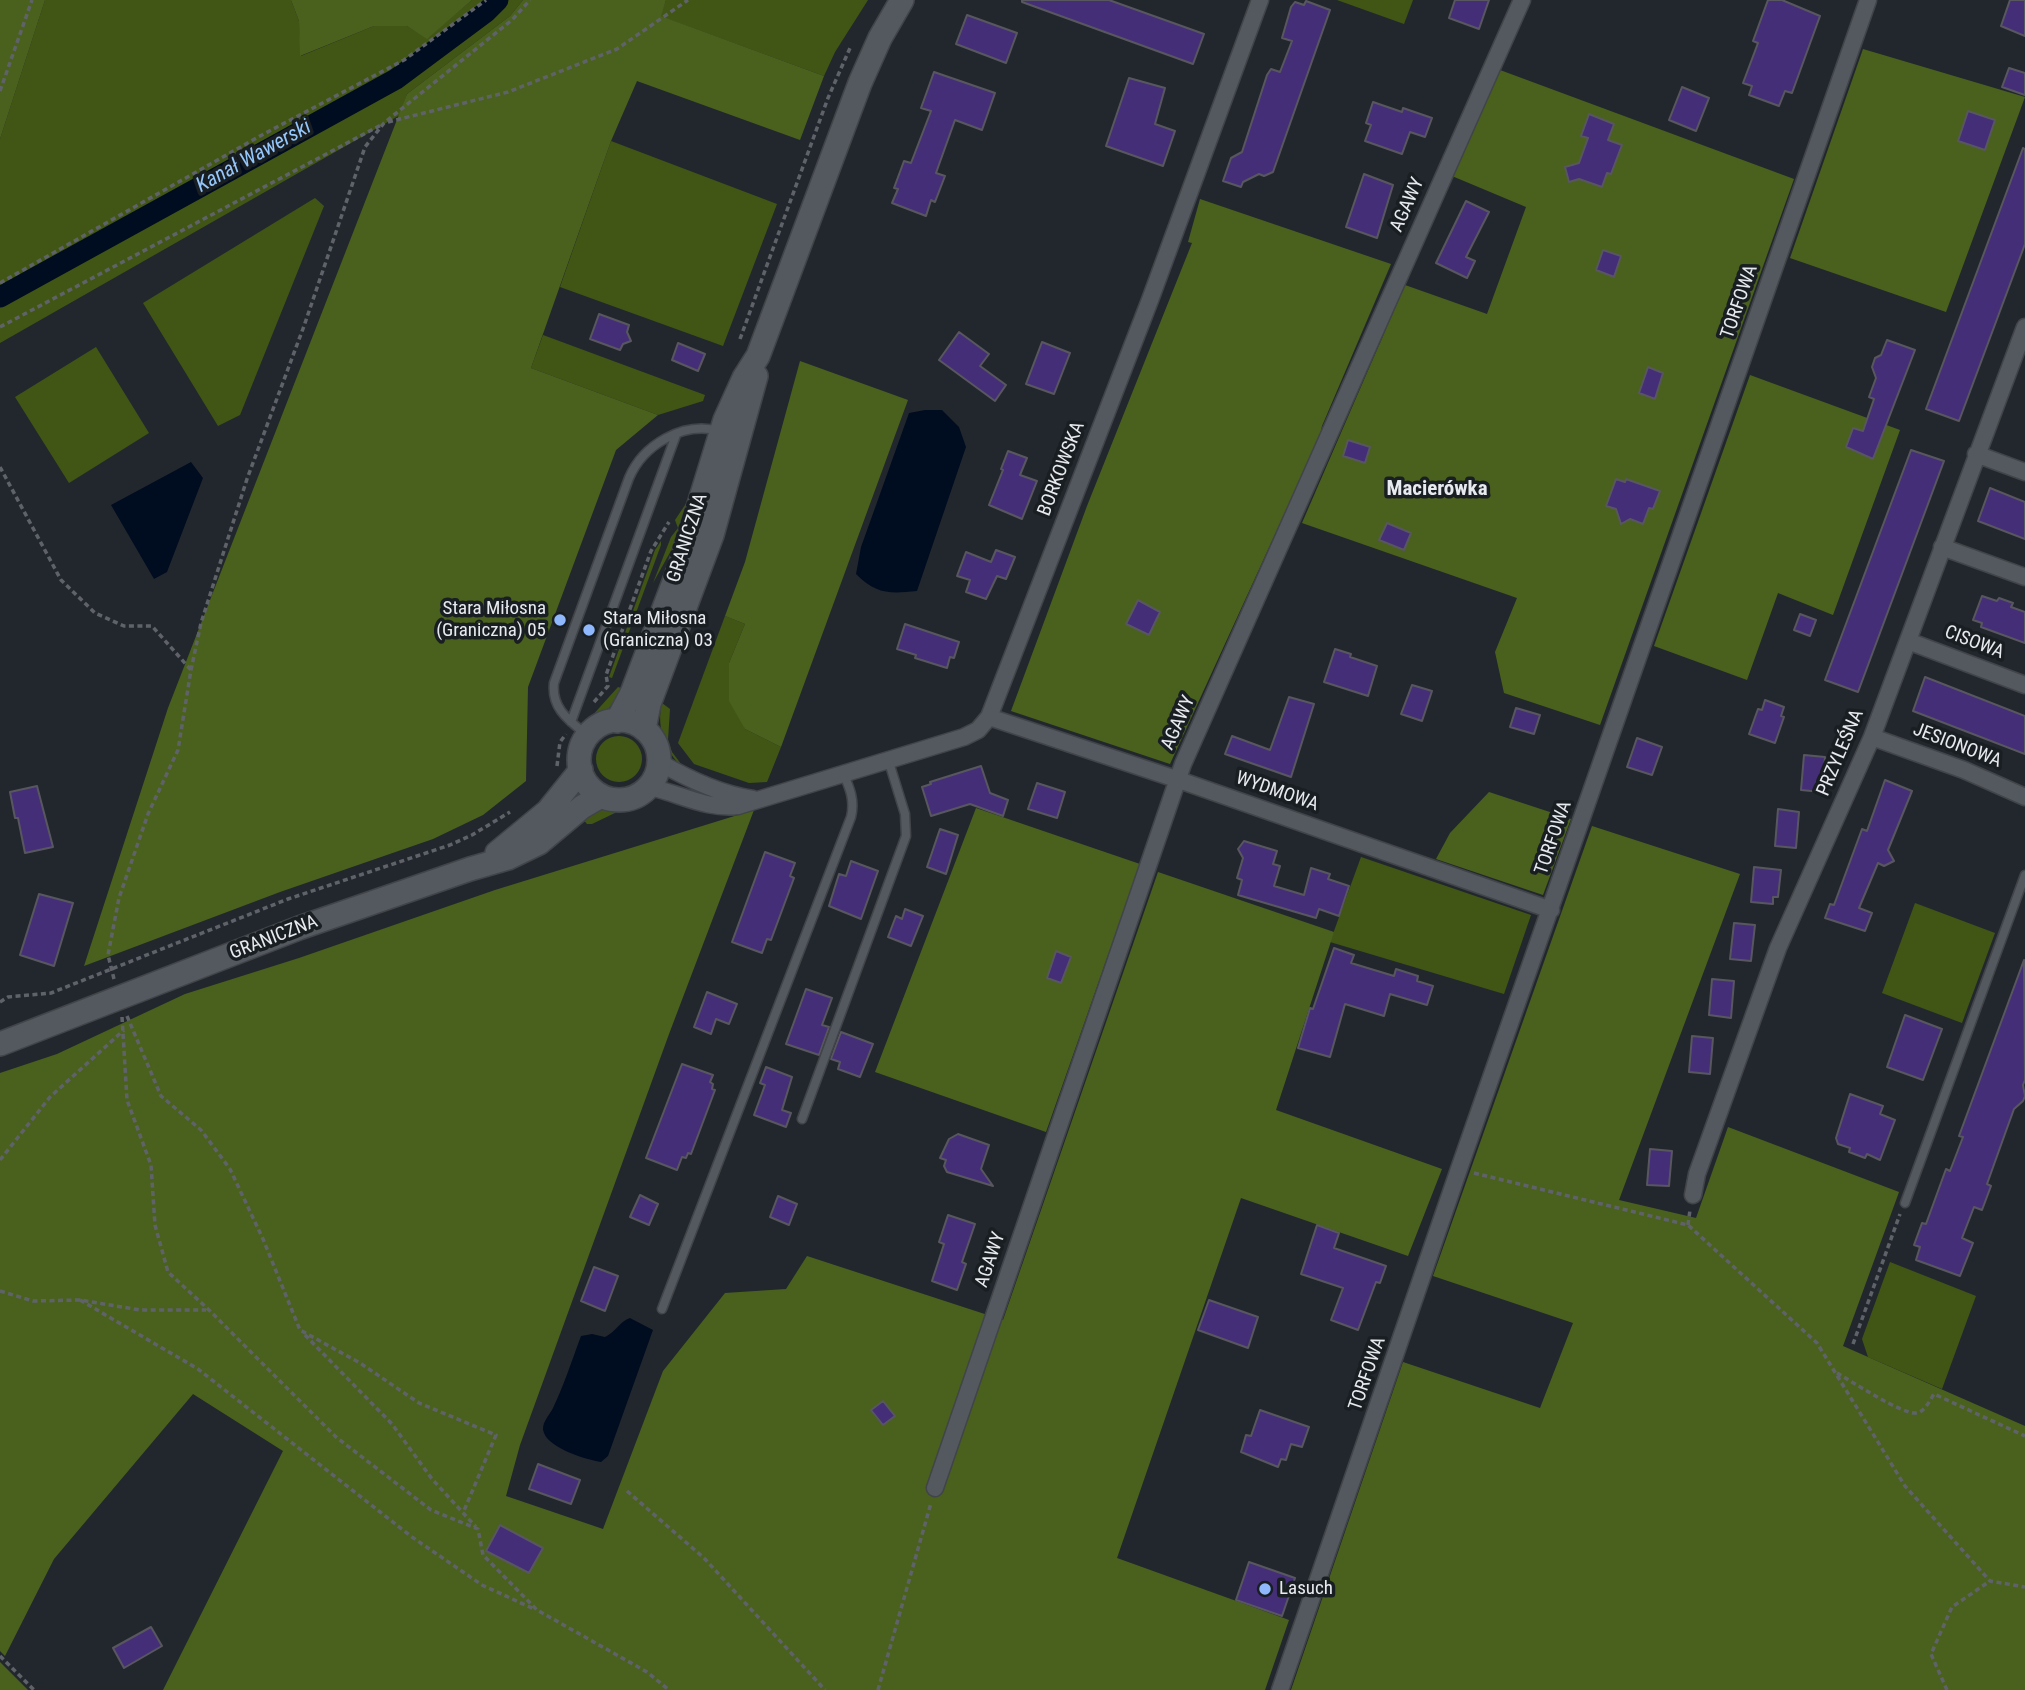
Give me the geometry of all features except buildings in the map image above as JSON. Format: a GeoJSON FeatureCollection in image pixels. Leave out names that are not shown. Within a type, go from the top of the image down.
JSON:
{"type":"FeatureCollection","features":[{"type":"Feature","properties":{"kind":"street","name":"GRANICZNA"},"geometry":{"type":"LineString","coordinates":[[618,721],[632,693],[729,438],[754,387],[758,356],[855,94],[880,38],[902,0]]}},
{"type":"Feature","properties":{"kind":"street","name":"BORKOWSKA"},"geometry":{"type":"LineString","coordinates":[[989,717],[1150,300],[1260,0]]}},
{"type":"Feature","properties":{"kind":"street","name":"AGAWY"},"geometry":{"type":"LineString","coordinates":[[935,1488],[1179,780],[1206,713],[1522,0]]}},
{"type":"Feature","properties":{"kind":"street","name":"TORFOWA"},"geometry":{"type":"LineString","coordinates":[[1280,1690],[1459,1169],[1868,0]]}},
{"type":"Feature","properties":{"kind":"street","name":"PRZYLEŚNA"},"geometry":{"type":"LineString","coordinates":[[1693,1195],[1697,1174],[1778,948],[1872,737],[2025,327]]}},
{"type":"Feature","properties":{"kind":"street"},"geometry":{"type":"LineString","coordinates":[[2009,369],[2025,375]]}},
{"type":"Feature","properties":{"kind":"street","name":"GRANICZNA"},"geometry":{"type":"LineString","coordinates":[[644,729],[649,704],[712,535],[729,438]]}},
{"type":"Feature","properties":{"kind":"street"},"geometry":{"type":"LineString","coordinates":[[1976,454],[2025,472]]}},
{"type":"Feature","properties":{"kind":"street"},"geometry":{"type":"LineString","coordinates":[[1942,547],[2025,577]]}},
{"type":"Feature","properties":{"kind":"street","name":"CISOWA"},"geometry":{"type":"LineString","coordinates":[[1908,641],[2025,685]]}},
{"type":"Feature","properties":{"kind":"street"},"geometry":{"type":"LineString","coordinates":[[649,787],[713,807],[735,807],[971,734],[989,717]]}},
{"type":"Feature","properties":{"kind":"street","name":"WYDMOWA"},"geometry":{"type":"LineString","coordinates":[[989,717],[1179,780],[1551,910]]}},
{"type":"Feature","properties":{"kind":"street"},"geometry":{"type":"LineString","coordinates":[[618,721],[631,722],[644,729],[655,744],[659,762],[649,787],[639,795],[626,799],[601,796],[586,782],[581,770],[575,731],[618,721]]}},
{"type":"Feature","properties":{"kind":"street","name":"JESIONOWA"},"geometry":{"type":"LineString","coordinates":[[1872,737],[1964,770],[2025,797]]}},
{"type":"Feature","properties":{"kind":"street"},"geometry":{"type":"LineString","coordinates":[[659,762],[709,786],[755,800]]}},
{"type":"Feature","properties":{"kind":"street","name":"GRANICZNA"},"geometry":{"type":"LineString","coordinates":[[470,869],[501,850],[539,820],[558,801],[581,770]]}},
{"type":"Feature","properties":{"kind":"street","name":"GRANICZNA"},"geometry":{"type":"LineString","coordinates":[[0,1044],[299,928],[470,869],[498,863],[530,849],[582,807],[601,796]]}},
{"type":"Feature","properties":{"kind":"lane"},"geometry":{"type":"LineString","coordinates":[[575,731],[558,709],[554,699],[555,678],[632,471],[650,448],[676,435],[698,429],[729,438]]}},
{"type":"Feature","properties":{"kind":"lane"},"geometry":{"type":"LineString","coordinates":[[575,731],[676,435]]}},
{"type":"Feature","properties":{"kind":"lane"},"geometry":{"type":"LineString","coordinates":[[802,1119],[906,836],[905,814],[888,759]]}},
{"type":"Feature","properties":{"kind":"lane"},"geometry":{"type":"LineString","coordinates":[[662,1309],[851,817],[853,803],[843,773]]}},
{"type":"Feature","properties":{"kind":"lane"},"geometry":{"type":"LineString","coordinates":[[1905,1203],[2025,875]]}},
{"type":"Feature","properties":{"kind":"path"},"geometry":{"type":"LineString","coordinates":[[0,91],[32,0]]}},
{"type":"Feature","properties":{"kind":"path"},"geometry":{"type":"LineString","coordinates":[[0,283],[260,136],[404,60],[486,0]]}},
{"type":"Feature","properties":{"kind":"path"},"geometry":{"type":"LineString","coordinates":[[0,327],[384,123],[512,20],[530,0]]}},
{"type":"Feature","properties":{"kind":"path"},"geometry":{"type":"LineString","coordinates":[[478,1529],[431,1510],[336,1437],[168,1272],[155,1225],[151,1165],[127,1100],[124,1029],[108,955],[119,898],[148,814],[178,750],[201,623],[247,479],[304,326],[365,147],[384,123],[508,92],[617,49],[688,0]]}},
{"type":"Feature","properties":{"kind":"path"},"geometry":{"type":"LineString","coordinates":[[0,467],[61,580],[95,613],[124,626],[152,626],[191,670]]}},
{"type":"Feature","properties":{"kind":"path"},"geometry":{"type":"LineString","coordinates":[[593,703],[608,686],[606,675],[650,554],[668,524]]}},
{"type":"Feature","properties":{"kind":"path"},"geometry":{"type":"LineString","coordinates":[[554,772],[560,742],[575,731]]}},
{"type":"Feature","properties":{"kind":"path"},"geometry":{"type":"LineString","coordinates":[[0,1002],[8,997],[51,993],[288,899],[459,842],[514,810]]}},
{"type":"Feature","properties":{"kind":"path"},"geometry":{"type":"LineString","coordinates":[[119,997],[162,1096],[201,1130],[230,1169],[263,1239],[300,1330],[392,1423],[432,1479],[478,1529],[483,1555],[537,1610]]}},
{"type":"Feature","properties":{"kind":"path"},"geometry":{"type":"LineString","coordinates":[[0,1160],[50,1097],[124,1029]]}},
{"type":"Feature","properties":{"kind":"path"},"geometry":{"type":"LineString","coordinates":[[1459,1169],[1688,1225],[1817,1343],[1905,1486],[1990,1581],[2025,1587]]}},
{"type":"Feature","properties":{"kind":"path"},"geometry":{"type":"LineString","coordinates":[[1853,1344],[1905,1203]]}},
{"type":"Feature","properties":{"kind":"path"},"geometry":{"type":"LineString","coordinates":[[0,1291],[33,1301],[80,1300],[140,1310],[209,1310]]}},
{"type":"Feature","properties":{"kind":"path"},"geometry":{"type":"LineString","coordinates":[[80,1300],[198,1369],[412,1537],[482,1585],[537,1610],[647,1672],[669,1690]]}},
{"type":"Feature","properties":{"kind":"path"},"geometry":{"type":"LineString","coordinates":[[300,1330],[360,1363],[419,1403],[496,1435],[463,1513]]}},
{"type":"Feature","properties":{"kind":"path"},"geometry":{"type":"LineString","coordinates":[[1835,1372],[1900,1408],[1916,1413],[1922,1411],[1934,1394],[2025,1436]]}},
{"type":"Feature","properties":{"kind":"path"},"geometry":{"type":"LineString","coordinates":[[878,1690],[935,1488]]}},
{"type":"Feature","properties":{"kind":"path"},"geometry":{"type":"LineString","coordinates":[[627,1491],[704,1558],[825,1690]]}},
{"type":"Feature","properties":{"kind":"path"},"geometry":{"type":"LineString","coordinates":[[1947,1690],[1931,1654],[1952,1606],[1990,1581]]}},
{"type":"Feature","properties":{"kind":"path"},"geometry":{"type":"LineString","coordinates":[[0,1656],[34,1690]]}},
{"type":"Feature","properties":{"kind":"green space"},"geometry":{"type":"Polygon","coordinates":[[[0,0],[45,0],[0,139],[0,0]]]}},
{"type":"Feature","properties":{"kind":"green space"},"geometry":{"type":"Polygon","coordinates":[[[45,0],[291,0],[299,21],[301,56],[374,26],[407,26],[427,38],[472,0],[523,0],[510,16],[407,94],[400,115],[0,343],[0,139],[45,0]]]}},
{"type":"Feature","properties":{"kind":"green space"},"geometry":{"type":"Polygon","coordinates":[[[291,0],[472,0],[427,39],[407,26],[374,26],[300,56],[299,21],[291,0]]]}},
{"type":"Feature","properties":{"kind":"green space"},"geometry":{"type":"Polygon","coordinates":[[[523,0],[666,0],[661,16],[824,76],[800,140],[637,81],[611,141],[531,368],[658,415],[616,450],[528,687],[526,781],[483,815],[433,839],[280,892],[84,966],[168,708],[407,94],[510,16],[523,0]]]}},
{"type":"Feature","properties":{"kind":"green space"},"geometry":{"type":"Polygon","coordinates":[[[666,0],[868,0],[835,52],[824,76],[660,16],[666,0]]]}},
{"type":"Feature","properties":{"kind":"green space"},"geometry":{"type":"Polygon","coordinates":[[[1337,0],[1413,0],[1404,24],[1337,0]]]}},
{"type":"Feature","properties":{"kind":"green space"},"geometry":{"type":"Polygon","coordinates":[[[1863,49],[2025,97],[1946,312],[1790,258],[1863,49]]]}},
{"type":"Feature","properties":{"kind":"green space"},"geometry":{"type":"Polygon","coordinates":[[[1500,70],[1794,179],[1600,725],[1504,693],[1495,652],[1517,598],[1302,523],[1405,285],[1487,314],[1526,207],[1452,176],[1500,70]]]}},
{"type":"Feature","properties":{"kind":"green space"},"geometry":{"type":"Polygon","coordinates":[[[611,141],[777,204],[723,346],[560,287],[611,141]]]}},
{"type":"Feature","properties":{"kind":"green space"},"geometry":{"type":"Polygon","coordinates":[[[315,198],[324,206],[240,415],[218,426],[143,303],[315,198]]]}},
{"type":"Feature","properties":{"kind":"green space"},"geometry":{"type":"Polygon","coordinates":[[[1200,199],[1391,264],[1320,436],[1170,764],[1011,711],[1087,506],[1192,243],[1188,242],[1200,199]]]}},
{"type":"Feature","properties":{"kind":"green space"},"geometry":{"type":"Polygon","coordinates":[[[543,335],[705,395],[703,401],[658,415],[531,368],[543,335]]]}},
{"type":"Feature","properties":{"kind":"green space"},"geometry":{"type":"Polygon","coordinates":[[[96,347],[149,433],[69,483],[15,397],[96,347]]]}},
{"type":"Feature","properties":{"kind":"green space"},"geometry":{"type":"Polygon","coordinates":[[[800,361],[908,400],[781,747],[745,729],[729,701],[729,663],[745,624],[725,616],[745,562],[800,361]]]}},
{"type":"Feature","properties":{"kind":"green space"},"geometry":{"type":"Polygon","coordinates":[[[1750,375],[1900,430],[1833,615],[1778,593],[1747,680],[1654,646],[1750,375]]]}},
{"type":"Feature","properties":{"kind":"green space"},"geometry":{"type":"Polygon","coordinates":[[[689,499],[683,529],[653,583],[671,537],[678,528],[675,520],[689,499]]]}},
{"type":"Feature","properties":{"kind":"green space"},"geometry":{"type":"Polygon","coordinates":[[[661,541],[612,678],[609,677],[655,550],[661,541]]]}},
{"type":"Feature","properties":{"kind":"green space"},"geometry":{"type":"Polygon","coordinates":[[[725,616],[745,624],[729,663],[745,729],[781,747],[767,782],[749,783],[694,764],[678,743],[725,616]]]}},
{"type":"Feature","properties":{"kind":"green space"},"geometry":{"type":"Polygon","coordinates":[[[618,687],[624,689],[614,703],[602,713],[591,717],[618,687]]]}},
{"type":"Feature","properties":{"kind":"green space"},"geometry":{"type":"Polygon","coordinates":[[[662,703],[670,709],[668,740],[672,752],[684,768],[667,747],[661,730],[662,703]]]}},
{"type":"Feature","properties":{"kind":"green space"},"geometry":{"type":"Polygon","coordinates":[[[619,736],[635,743],[642,759],[635,775],[619,782],[603,775],[596,759],[603,743],[619,736]]]}},
{"type":"Feature","properties":{"kind":"green space"},"geometry":{"type":"Polygon","coordinates":[[[1489,792],[1571,819],[1543,895],[1436,859],[1450,833],[1489,792]]]}},
{"type":"Feature","properties":{"kind":"green space"},"geometry":{"type":"Polygon","coordinates":[[[976,808],[1140,864],[1046,1132],[875,1072],[976,808]]]}},
{"type":"Feature","properties":{"kind":"green space"},"geometry":{"type":"Polygon","coordinates":[[[599,809],[619,811],[592,824],[587,824],[582,818],[599,809]]]}},
{"type":"Feature","properties":{"kind":"green space"},"geometry":{"type":"Polygon","coordinates":[[[754,810],[669,1034],[520,1445],[506,1496],[603,1529],[663,1371],[725,1293],[786,1289],[807,1256],[1003,1320],[1158,872],[1334,932],[1276,1110],[1442,1169],[1408,1256],[1241,1198],[1117,1558],[1289,1620],[1265,1690],[163,1690],[283,1451],[193,1394],[54,1559],[5,1656],[0,1651],[0,1073],[57,1054],[185,994],[299,958],[495,890],[754,810]]]}},
{"type":"Feature","properties":{"kind":"green space"},"geometry":{"type":"Polygon","coordinates":[[[1592,826],[1740,874],[1619,1200],[1696,1218],[1728,1127],[1899,1192],[1843,1346],[2025,1426],[2025,1690],[1291,1690],[1403,1362],[1540,1408],[1573,1323],[1433,1276],[1592,826]]]}},
{"type":"Feature","properties":{"kind":"green space"},"geometry":{"type":"Polygon","coordinates":[[[1361,857],[1531,915],[1504,994],[1330,942],[1361,857]]]}},
{"type":"Feature","properties":{"kind":"green space"},"geometry":{"type":"Polygon","coordinates":[[[1915,903],[1995,933],[1962,1023],[1882,993],[1915,903]]]}},
{"type":"Feature","properties":{"kind":"green space"},"geometry":{"type":"Polygon","coordinates":[[[1890,1262],[1976,1296],[1942,1389],[1868,1357],[1862,1339],[1890,1262]]]}},
{"type":"Feature","properties":{"kind":"green space"},"geometry":{"type":"Polygon","coordinates":[[[0,1662],[28,1690],[0,1690],[0,1662]]]}},
{"type":"Feature","properties":{"kind":"water"},"geometry":{"type":"Polygon","coordinates":[[[942,410],[959,427],[966,447],[917,591],[884,591],[870,586],[856,574],[861,547],[909,413],[942,410]]]}},
{"type":"Feature","properties":{"kind":"water"},"geometry":{"type":"Polygon","coordinates":[[[191,462],[203,478],[167,572],[154,579],[111,505],[191,462]]]}},
{"type":"Feature","properties":{"kind":"water"},"geometry":{"type":"Polygon","coordinates":[[[630,1318],[653,1330],[608,1456],[601,1462],[578,1456],[553,1444],[544,1433],[543,1426],[561,1390],[581,1336],[592,1334],[605,1337],[630,1318]]]}},
{"type":"Feature","properties":{"kind":"waterway","name":"Kanał Wawerski"},"geometry":{"type":"LineString","coordinates":[[0,297],[396,79],[486,12],[498,0]]}},
{"type":"Feature","properties":{"kind":"place","name":"Stara Miłosna (Graniczna) 05"},"geometry":{"type":"Point","coordinates":[560,620]}},
{"type":"Feature","properties":{"kind":"place","name":"Stara Miłosna (Graniczna) 03"},"geometry":{"type":"Point","coordinates":[589,630]}},
{"type":"Feature","properties":{"kind":"place","name":"Lasuch"},"geometry":{"type":"Point","coordinates":[1265,1589]}},
{"type":"Feature","properties":{"kind":"district","name":"Macierówka"},"geometry":{"type":"Point","coordinates":[1437,490]}}]}
